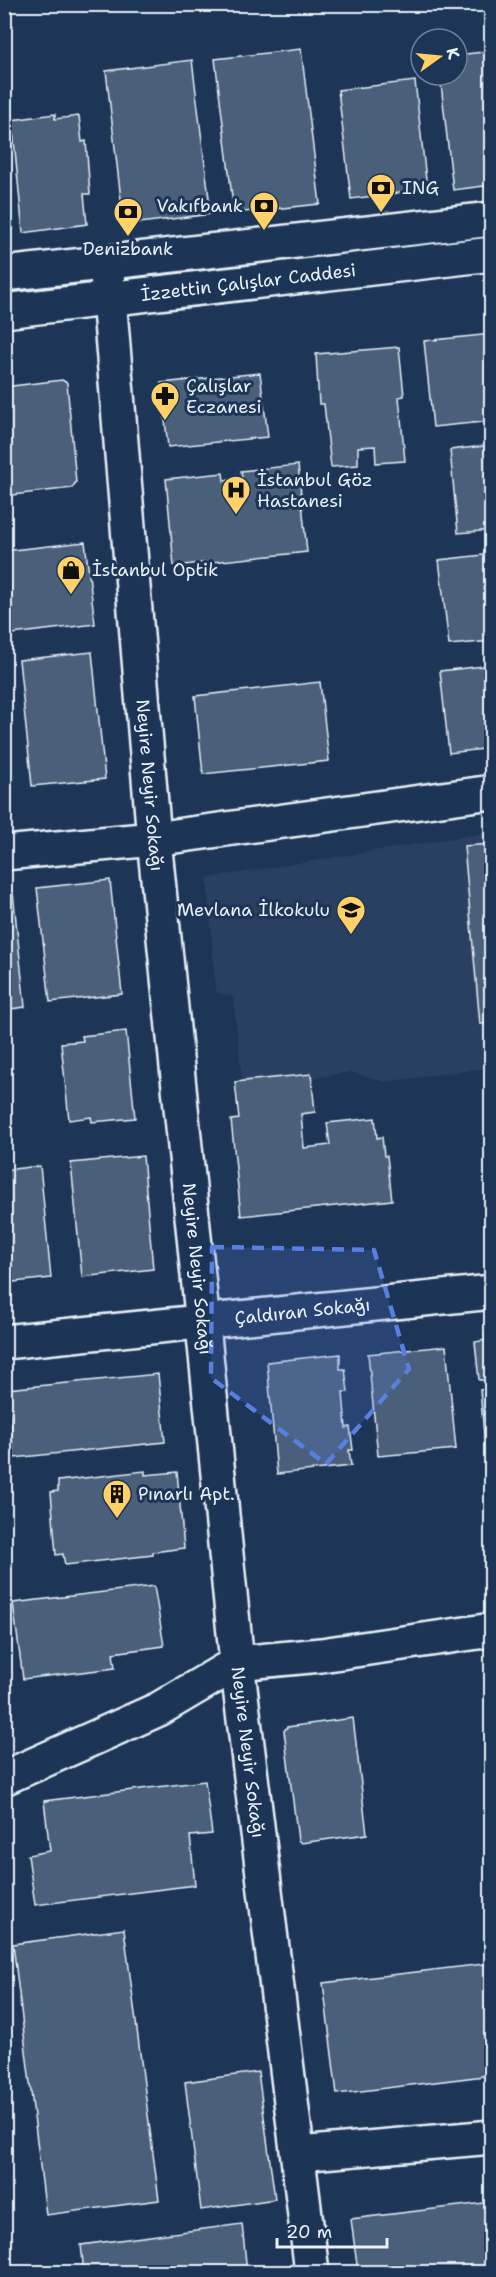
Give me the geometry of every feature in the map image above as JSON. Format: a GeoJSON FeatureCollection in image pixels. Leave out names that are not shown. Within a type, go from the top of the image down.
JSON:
{"type":"FeatureCollection","features":[{"type":"Feature","properties":{"kind":"street","name":"İzzettin Çalışlar Caddesi"},"geometry":{"type":"LineString","coordinates":[[4,274],[492,219]]}},
{"type":"Feature","properties":{"kind":"street","name":"İzzettin Çalışlar Caddesi"},"geometry":{"type":"LineString","coordinates":[[4,311],[492,254]]}},
{"type":"Feature","properties":{"kind":"street","name":"Neyire Neyir Sokağı"},"geometry":{"type":"LineString","coordinates":[[106,262],[154,839],[237,1664],[312,2272]]}},
{"type":"Feature","properties":{"kind":"street"},"geometry":{"type":"LineString","coordinates":[[4,854],[154,839],[492,792]]}},
{"type":"Feature","properties":{"kind":"street","name":"Çaldıran Sokağı"},"geometry":{"type":"LineString","coordinates":[[4,1342],[492,1292]]}},
{"type":"Feature","properties":{"kind":"street"},"geometry":{"type":"LineString","coordinates":[[4,1778],[159,1709],[237,1664],[321,1655],[492,1630]]}},
{"type":"Feature","properties":{"kind":"street"},"geometry":{"type":"LineString","coordinates":[[299,2154],[492,2137]]}},
{"type":"Feature","properties":{"kind":"highlighted area"},"geometry":{"type":"Polygon","coordinates":[[[212,1247],[374,1250],[409,1369],[326,1464],[211,1378],[212,1247]]]}},
{"type":"Feature","properties":{"kind":"shaded area","name":"Mevlana İlkokulu"},"geometry":{"type":"Polygon","coordinates":[[[491,832],[491,1067],[385,1082],[351,1072],[243,1088],[233,996],[216,993],[207,878],[491,832]]]}},
{"type":"Feature","properties":{"kind":"building"},"geometry":{"type":"Polygon","coordinates":[[[301,49],[320,204],[234,213],[215,59],[301,49]]]}},
{"type":"Feature","properties":{"kind":"building"},"geometry":{"type":"Polygon","coordinates":[[[492,51],[492,185],[453,190],[441,87],[469,87],[469,54],[492,51]]]}},
{"type":"Feature","properties":{"kind":"building"},"geometry":{"type":"Polygon","coordinates":[[[192,60],[211,214],[124,225],[106,71],[192,60]]]}},
{"type":"Feature","properties":{"kind":"building"},"geometry":{"type":"Polygon","coordinates":[[[409,82],[409,87],[416,87],[427,189],[351,199],[338,90],[409,82]]]}},
{"type":"Feature","properties":{"kind":"building"},"geometry":{"type":"Polygon","coordinates":[[[55,114],[55,119],[79,116],[82,142],[86,141],[90,194],[84,194],[87,224],[23,233],[12,120],[55,114]]]}},
{"type":"Feature","properties":{"kind":"building"},"geometry":{"type":"Polygon","coordinates":[[[492,334],[492,421],[433,427],[424,341],[492,334]]]}},
{"type":"Feature","properties":{"kind":"building"},"geometry":{"type":"Polygon","coordinates":[[[399,347],[404,396],[399,397],[405,461],[376,463],[375,446],[358,447],[358,465],[331,467],[324,404],[319,404],[316,354],[399,347]]]}},
{"type":"Feature","properties":{"kind":"building"},"geometry":{"type":"Polygon","coordinates":[[[260,373],[268,437],[168,447],[161,383],[260,373]]]}},
{"type":"Feature","properties":{"kind":"building"},"geometry":{"type":"Polygon","coordinates":[[[62,380],[67,383],[76,482],[72,488],[4,496],[4,387],[62,380]]]}},
{"type":"Feature","properties":{"kind":"building"},"geometry":{"type":"Polygon","coordinates":[[[492,445],[492,530],[458,533],[450,450],[492,445]]]}},
{"type":"Feature","properties":{"kind":"building","name":"İstanbul Göz Hastanesi"},"geometry":{"type":"Polygon","coordinates":[[[298,465],[307,552],[174,566],[166,479],[223,473],[224,481],[242,478],[241,471],[298,465]]]}},
{"type":"Feature","properties":{"kind":"building"},"geometry":{"type":"Polygon","coordinates":[[[85,542],[95,624],[4,635],[4,551],[85,542]]]}},
{"type":"Feature","properties":{"kind":"building"},"geometry":{"type":"Polygon","coordinates":[[[492,554],[492,641],[449,645],[439,560],[492,554]]]}},
{"type":"Feature","properties":{"kind":"building"},"geometry":{"type":"Polygon","coordinates":[[[92,652],[105,779],[32,786],[19,660],[92,652]]]}},
{"type":"Feature","properties":{"kind":"building"},"geometry":{"type":"Polygon","coordinates":[[[492,665],[492,748],[449,753],[440,671],[492,665]]]}},
{"type":"Feature","properties":{"kind":"building"},"geometry":{"type":"Polygon","coordinates":[[[320,682],[329,761],[203,774],[195,696],[320,682]]]}},
{"type":"Feature","properties":{"kind":"building"},"geometry":{"type":"Polygon","coordinates":[[[492,844],[492,1023],[480,1024],[464,846],[492,844]]]}},
{"type":"Feature","properties":{"kind":"building"},"geometry":{"type":"Polygon","coordinates":[[[110,880],[122,994],[50,1002],[37,888],[110,880]]]}},
{"type":"Feature","properties":{"kind":"building"},"geometry":{"type":"Polygon","coordinates":[[[13,892],[25,1007],[4,1010],[4,893],[13,892]]]}},
{"type":"Feature","properties":{"kind":"building"},"geometry":{"type":"Polygon","coordinates":[[[126,1031],[135,1118],[92,1122],[91,1117],[69,1120],[61,1043],[83,1041],[82,1036],[126,1031]]]}},
{"type":"Feature","properties":{"kind":"building"},"geometry":{"type":"Polygon","coordinates":[[[311,1074],[315,1112],[301,1114],[304,1148],[330,1145],[327,1123],[375,1118],[377,1138],[382,1137],[384,1156],[387,1156],[392,1200],[241,1216],[231,1120],[239,1119],[235,1082],[311,1074]]]}},
{"type":"Feature","properties":{"kind":"building"},"geometry":{"type":"Polygon","coordinates":[[[143,1156],[153,1269],[82,1277],[71,1163],[143,1156]]]}},
{"type":"Feature","properties":{"kind":"building"},"geometry":{"type":"Polygon","coordinates":[[[40,1166],[51,1278],[4,1283],[4,1170],[40,1166]]]}},
{"type":"Feature","properties":{"kind":"building"},"geometry":{"type":"Polygon","coordinates":[[[492,1334],[492,1456],[486,1456],[480,1390],[486,1389],[485,1380],[479,1380],[475,1342],[486,1340],[485,1335],[492,1334]]]}},
{"type":"Feature","properties":{"kind":"building"},"geometry":{"type":"Polygon","coordinates":[[[446,1346],[456,1449],[378,1456],[368,1354],[446,1346]]]}},
{"type":"Feature","properties":{"kind":"building"},"geometry":{"type":"Polygon","coordinates":[[[340,1354],[340,1369],[345,1369],[348,1392],[343,1392],[346,1428],[350,1427],[353,1450],[349,1450],[351,1466],[277,1474],[267,1362],[340,1354]]]}},
{"type":"Feature","properties":{"kind":"building"},"geometry":{"type":"Polygon","coordinates":[[[158,1374],[165,1442],[14,1458],[7,1389],[158,1374]]]}},
{"type":"Feature","properties":{"kind":"building","name":"Pınarlı Apt."},"geometry":{"type":"Polygon","coordinates":[[[145,1471],[145,1475],[177,1472],[184,1548],[153,1552],[153,1555],[65,1565],[63,1554],[56,1555],[51,1492],[58,1491],[58,1481],[145,1471]]]}},
{"type":"Feature","properties":{"kind":"building"},"geometry":{"type":"Polygon","coordinates":[[[154,1586],[164,1646],[113,1653],[115,1668],[23,1679],[13,1603],[154,1586]]]}},
{"type":"Feature","properties":{"kind":"building"},"geometry":{"type":"Polygon","coordinates":[[[353,1718],[367,1834],[301,1843],[298,1840],[284,1731],[287,1727],[353,1718]]]}},
{"type":"Feature","properties":{"kind":"building"},"geometry":{"type":"Polygon","coordinates":[[[205,1781],[212,1834],[190,1836],[195,1885],[35,1905],[28,1855],[50,1851],[44,1801],[205,1781]]]}},
{"type":"Feature","properties":{"kind":"building"},"geometry":{"type":"Polygon","coordinates":[[[124,1929],[159,2200],[46,2215],[13,1944],[124,1929]]]}},
{"type":"Feature","properties":{"kind":"building"},"geometry":{"type":"Polygon","coordinates":[[[492,1963],[492,2075],[337,2094],[323,1983],[492,1963]]]}},
{"type":"Feature","properties":{"kind":"building"},"geometry":{"type":"Polygon","coordinates":[[[258,2072],[275,2199],[201,2210],[185,2082],[258,2072]]]}},
{"type":"Feature","properties":{"kind":"building"},"geometry":{"type":"Polygon","coordinates":[[[492,2202],[492,2272],[358,2272],[351,2219],[492,2202]]]}},
{"type":"Feature","properties":{"kind":"building"},"geometry":{"type":"Polygon","coordinates":[[[242,2224],[247,2272],[84,2272],[81,2245],[242,2224]]]}},
{"type":"Feature","properties":{"kind":"place","name":"ING"},"geometry":{"type":"Point","coordinates":[381,214]}},
{"type":"Feature","properties":{"kind":"place","name":"Vakıfbank"},"geometry":{"type":"Point","coordinates":[264,232]}},
{"type":"Feature","properties":{"kind":"place","name":"Denizbank"},"geometry":{"type":"Point","coordinates":[128,238]}},
{"type":"Feature","properties":{"kind":"place","name":"Çalışlar Eczanesi"},"geometry":{"type":"Point","coordinates":[165,422]}},
{"type":"Feature","properties":{"kind":"place","name":"İstanbul Göz Hastanesi"},"geometry":{"type":"Point","coordinates":[236,516]}},
{"type":"Feature","properties":{"kind":"place","name":"İstanbul Optik"},"geometry":{"type":"Point","coordinates":[71,596]}},
{"type":"Feature","properties":{"kind":"place","name":"Mevlana İlkokulu"},"geometry":{"type":"Point","coordinates":[351,936]}},
{"type":"Feature","properties":{"kind":"place","name":"Pınarlı Apt."},"geometry":{"type":"Point","coordinates":[117,1520]}}]}
